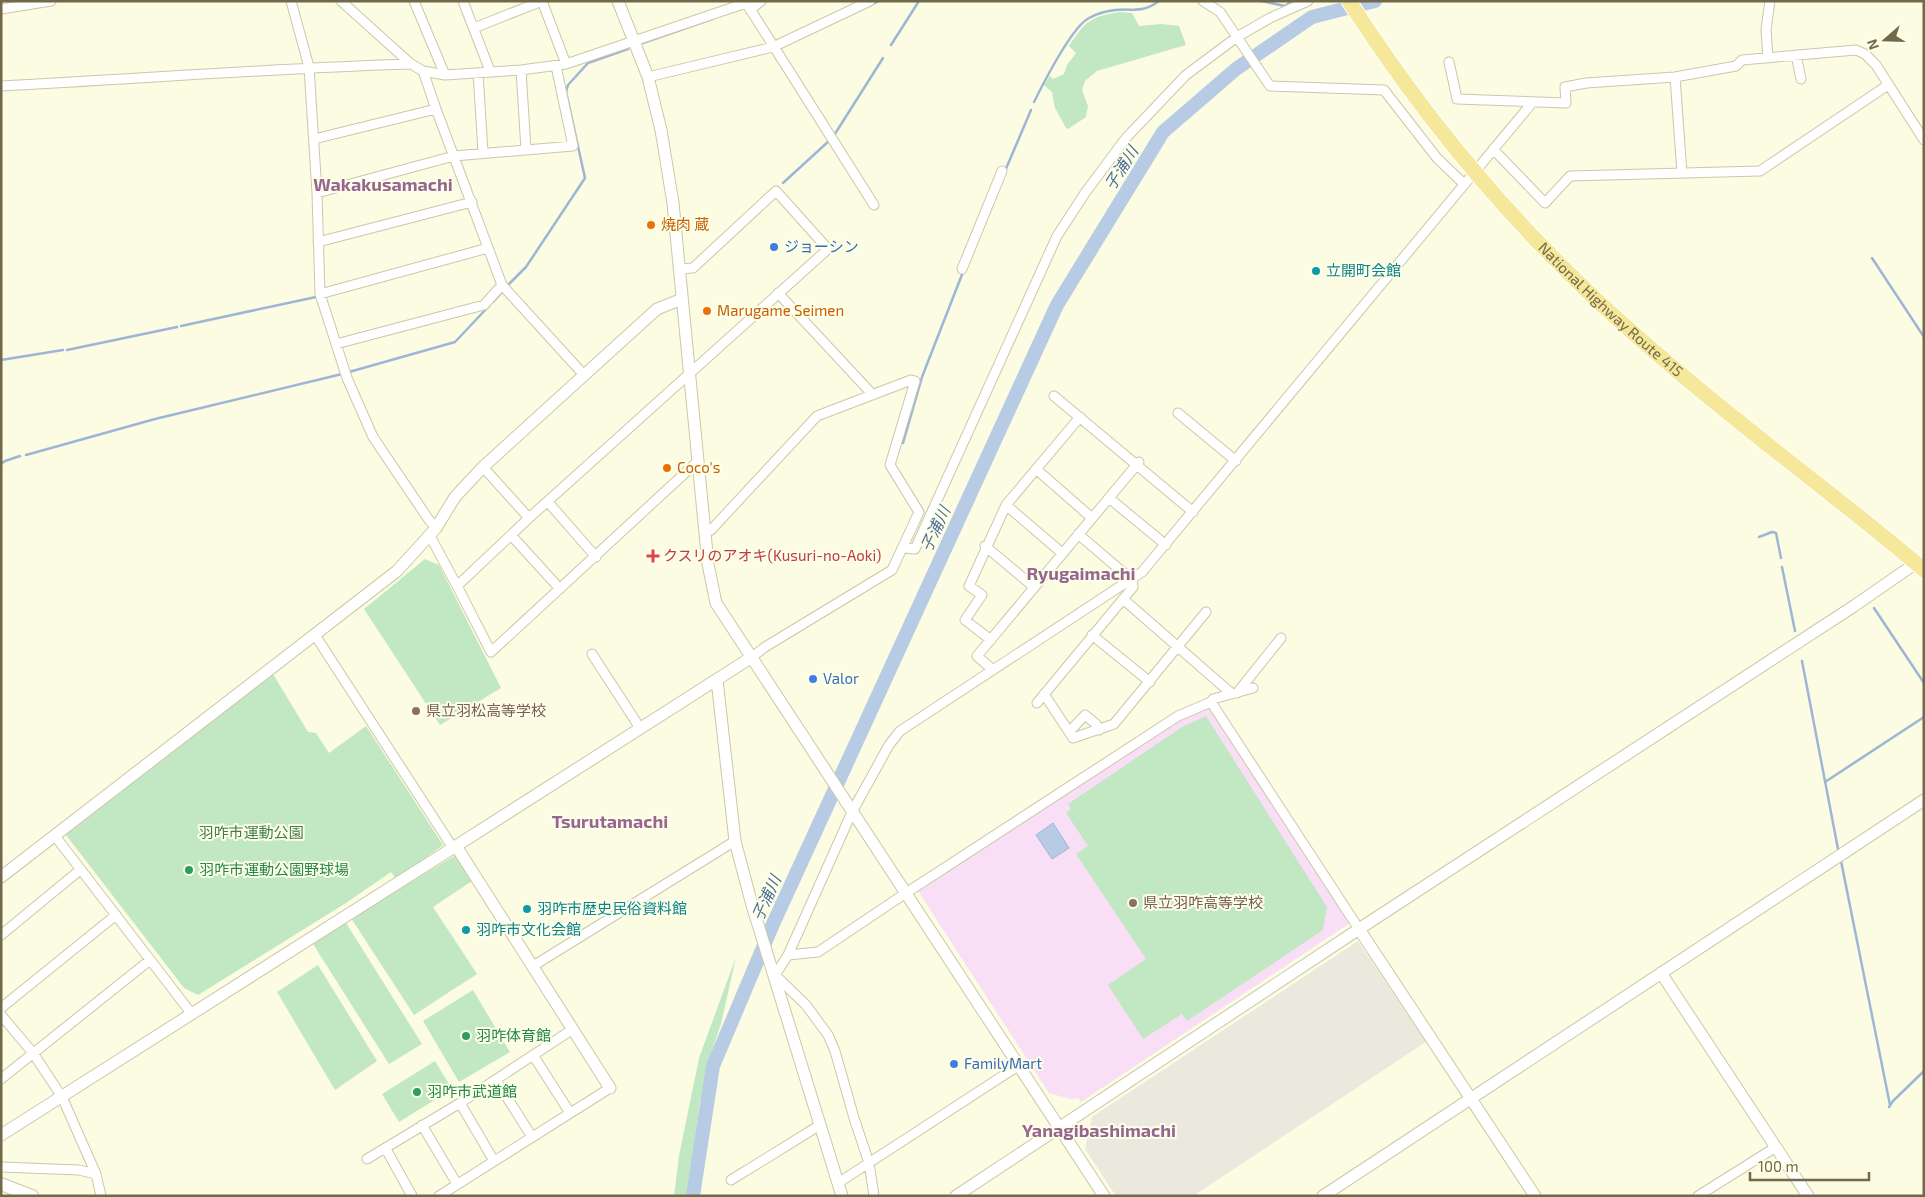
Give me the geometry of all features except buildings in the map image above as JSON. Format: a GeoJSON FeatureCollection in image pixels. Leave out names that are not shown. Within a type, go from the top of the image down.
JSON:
{"type":"FeatureCollection","features":[{"type":"Feature","properties":{"kind":"highway","name":"National Highway Route 415"},"geometry":{"type":"LineString","coordinates":[[1348,1],[1375,42],[1425,110],[1474,171],[1556,260],[1602,304],[1724,410],[1920,567]]}},
{"type":"Feature","properties":{"kind":"main road"},"geometry":{"type":"LineString","coordinates":[[1,1184],[32,1196]]}},
{"type":"Feature","properties":{"kind":"street"},"geometry":{"type":"LineString","coordinates":[[1,9],[51,1]]}},
{"type":"Feature","properties":{"kind":"street"},"geometry":{"type":"LineString","coordinates":[[291,1],[309,67],[317,193],[320,294],[347,378],[372,437],[429,520],[458,586],[491,652],[698,462]]}},
{"type":"Feature","properties":{"kind":"street"},"geometry":{"type":"LineString","coordinates":[[337,1],[342,1],[410,64],[444,75],[521,70],[566,64],[761,1]]}},
{"type":"Feature","properties":{"kind":"street"},"geometry":{"type":"LineString","coordinates":[[414,1],[444,75]]}},
{"type":"Feature","properties":{"kind":"street"},"geometry":{"type":"LineString","coordinates":[[463,1],[490,71]]}},
{"type":"Feature","properties":{"kind":"street"},"geometry":{"type":"LineString","coordinates":[[474,28],[542,1],[566,64]]}},
{"type":"Feature","properties":{"kind":"street"},"geometry":{"type":"LineString","coordinates":[[618,1],[648,77],[661,130],[673,203],[705,533],[710,577],[716,603],[724,618],[752,657],[1104,1196]]}},
{"type":"Feature","properties":{"kind":"street"},"geometry":{"type":"LineString","coordinates":[[648,77],[773,47],[857,4],[870,1]]}},
{"type":"Feature","properties":{"kind":"street"},"geometry":{"type":"LineString","coordinates":[[1203,1],[1220,12],[1266,82],[1272,87],[1384,90],[1436,158],[1464,184]]}},
{"type":"Feature","properties":{"kind":"street"},"geometry":{"type":"LineString","coordinates":[[903,548],[914,549],[1057,236],[1085,193],[1126,138],[1186,74],[1270,18],[1308,1]]}},
{"type":"Feature","properties":{"kind":"street"},"geometry":{"type":"LineString","coordinates":[[1768,58],[1766,30],[1770,1]]}},
{"type":"Feature","properties":{"kind":"street"},"geometry":{"type":"LineString","coordinates":[[747,5],[874,205]]}},
{"type":"Feature","properties":{"kind":"street"},"geometry":{"type":"LineString","coordinates":[[1449,62],[1457,99],[1566,103],[1565,87],[1586,83],[1675,77],[1736,66],[1742,60],[1856,50],[1865,54],[1876,65],[1924,140]]}},
{"type":"Feature","properties":{"kind":"street"},"geometry":{"type":"LineString","coordinates":[[1796,55],[1801,79]]}},
{"type":"Feature","properties":{"kind":"street"},"geometry":{"type":"LineString","coordinates":[[1,86],[168,78],[309,67],[410,64]]}},
{"type":"Feature","properties":{"kind":"street"},"geometry":{"type":"LineString","coordinates":[[317,193],[454,156],[483,152],[573,146],[556,66]]}},
{"type":"Feature","properties":{"kind":"street"},"geometry":{"type":"LineString","coordinates":[[424,70],[436,109],[502,285],[584,375]]}},
{"type":"Feature","properties":{"kind":"street"},"geometry":{"type":"LineString","coordinates":[[521,70],[526,150]]}},
{"type":"Feature","properties":{"kind":"street"},"geometry":{"type":"LineString","coordinates":[[478,73],[483,152]]}},
{"type":"Feature","properties":{"kind":"street"},"geometry":{"type":"LineString","coordinates":[[1675,77],[1682,173]]}},
{"type":"Feature","properties":{"kind":"street"},"geometry":{"type":"LineString","coordinates":[[1493,149],[1545,203],[1570,176],[1760,171],[1888,85]]}},
{"type":"Feature","properties":{"kind":"street"},"geometry":{"type":"LineString","coordinates":[[775,975],[788,955],[850,809],[889,745],[900,732],[1132,580],[1152,562],[1532,103]]}},
{"type":"Feature","properties":{"kind":"street"},"geometry":{"type":"LineString","coordinates":[[314,139],[436,109]]}},
{"type":"Feature","properties":{"kind":"street"},"geometry":{"type":"LineString","coordinates":[[962,269],[1002,171]]}},
{"type":"Feature","properties":{"kind":"street"},"geometry":{"type":"LineString","coordinates":[[458,586],[529,518],[828,249],[776,191],[693,268],[679,269]]}},
{"type":"Feature","properties":{"kind":"street"},"geometry":{"type":"LineString","coordinates":[[318,242],[472,202]]}},
{"type":"Feature","properties":{"kind":"street"},"geometry":{"type":"LineString","coordinates":[[320,294],[488,248]]}},
{"type":"Feature","properties":{"kind":"street"},"geometry":{"type":"LineString","coordinates":[[336,344],[484,305],[502,285]]}},
{"type":"Feature","properties":{"kind":"street"},"geometry":{"type":"LineString","coordinates":[[778,293],[873,395]]}},
{"type":"Feature","properties":{"kind":"street"},"geometry":{"type":"LineString","coordinates":[[1,877],[397,570],[433,532],[456,498],[482,467],[657,309],[682,299]]}},
{"type":"Feature","properties":{"kind":"street"},"geometry":{"type":"LineString","coordinates":[[1,1135],[717,680],[765,647],[885,576],[892,570],[919,512],[890,466],[915,381],[912,380],[817,416],[711,530],[705,533]]}},
{"type":"Feature","properties":{"kind":"street"},"geometry":{"type":"LineString","coordinates":[[1054,396],[1138,463],[1193,512]]}},
{"type":"Feature","properties":{"kind":"street"},"geometry":{"type":"LineString","coordinates":[[1178,413],[1236,460]]}},
{"type":"Feature","properties":{"kind":"street"},"geometry":{"type":"LineString","coordinates":[[991,640],[965,620],[982,595],[969,586],[985,546],[1006,505],[1080,417]]}},
{"type":"Feature","properties":{"kind":"street"},"geometry":{"type":"LineString","coordinates":[[993,670],[977,656],[1138,463]]}},
{"type":"Feature","properties":{"kind":"street"},"geometry":{"type":"LineString","coordinates":[[482,467],[529,518]]}},
{"type":"Feature","properties":{"kind":"street"},"geometry":{"type":"LineString","coordinates":[[1036,468],[1092,518]]}},
{"type":"Feature","properties":{"kind":"street"},"geometry":{"type":"LineString","coordinates":[[1109,498],[1166,545]]}},
{"type":"Feature","properties":{"kind":"street"},"geometry":{"type":"LineString","coordinates":[[548,502],[596,556]]}},
{"type":"Feature","properties":{"kind":"street"},"geometry":{"type":"LineString","coordinates":[[1006,505],[1062,553]]}},
{"type":"Feature","properties":{"kind":"street"},"geometry":{"type":"LineString","coordinates":[[1037,703],[1133,587],[1132,580],[1078,534]]}},
{"type":"Feature","properties":{"kind":"street"},"geometry":{"type":"LineString","coordinates":[[511,535],[560,589]]}},
{"type":"Feature","properties":{"kind":"street"},"geometry":{"type":"LineString","coordinates":[[985,546],[1034,587]]}},
{"type":"Feature","properties":{"kind":"street"},"geometry":{"type":"LineString","coordinates":[[956,1196],[1359,929],[1861,602],[1920,567]]}},
{"type":"Feature","properties":{"kind":"street"},"geometry":{"type":"LineString","coordinates":[[1123,599],[1234,694]]}},
{"type":"Feature","properties":{"kind":"street"},"geometry":{"type":"LineString","coordinates":[[1044,694],[1073,738],[1114,724],[1206,612]]}},
{"type":"Feature","properties":{"kind":"street"},"geometry":{"type":"LineString","coordinates":[[315,635],[533,966],[610,1088],[441,1195]]}},
{"type":"Feature","properties":{"kind":"street"},"geometry":{"type":"LineString","coordinates":[[1092,635],[1150,682]]}},
{"type":"Feature","properties":{"kind":"street"},"geometry":{"type":"LineString","coordinates":[[1234,694],[1281,638]]}},
{"type":"Feature","properties":{"kind":"street"},"geometry":{"type":"LineString","coordinates":[[592,654],[640,728]]}},
{"type":"Feature","properties":{"kind":"street"},"geometry":{"type":"LineString","coordinates":[[717,680],[735,841],[752,905],[842,1196]]}},
{"type":"Feature","properties":{"kind":"street"},"geometry":{"type":"LineString","coordinates":[[788,955],[818,952],[906,892],[1178,716],[1211,702],[1213,699],[1253,688]]}},
{"type":"Feature","properties":{"kind":"street"},"geometry":{"type":"LineString","coordinates":[[1211,702],[1535,1196]]}},
{"type":"Feature","properties":{"kind":"street"},"geometry":{"type":"LineString","coordinates":[[1069,732],[1085,715],[1096,724],[1099,730]]}},
{"type":"Feature","properties":{"kind":"street"},"geometry":{"type":"LineString","coordinates":[[1323,1196],[1924,800]]}},
{"type":"Feature","properties":{"kind":"street"},"geometry":{"type":"LineString","coordinates":[[54,836],[191,1013]]}},
{"type":"Feature","properties":{"kind":"street"},"geometry":{"type":"LineString","coordinates":[[533,966],[735,841]]}},
{"type":"Feature","properties":{"kind":"street"},"geometry":{"type":"LineString","coordinates":[[1,935],[80,870]]}},
{"type":"Feature","properties":{"kind":"street"},"geometry":{"type":"LineString","coordinates":[[1,1008],[116,915]]}},
{"type":"Feature","properties":{"kind":"street"},"geometry":{"type":"LineString","coordinates":[[1,1079],[150,960]]}},
{"type":"Feature","properties":{"kind":"street"},"geometry":{"type":"LineString","coordinates":[[1661,973],[1808,1196]]}},
{"type":"Feature","properties":{"kind":"street"},"geometry":{"type":"LineString","coordinates":[[775,975],[806,1005],[828,1035],[835,1051],[869,1163],[874,1196]]}},
{"type":"Feature","properties":{"kind":"street"},"geometry":{"type":"LineString","coordinates":[[1,1015],[33,1053],[62,1097],[96,1174],[101,1196]]}},
{"type":"Feature","properties":{"kind":"street"},"geometry":{"type":"LineString","coordinates":[[367,1159],[460,1103],[573,1030]]}},
{"type":"Feature","properties":{"kind":"street"},"geometry":{"type":"LineString","coordinates":[[533,1055],[570,1113]]}},
{"type":"Feature","properties":{"kind":"street"},"geometry":{"type":"LineString","coordinates":[[838,1183],[1018,1066]]}},
{"type":"Feature","properties":{"kind":"street"},"geometry":{"type":"LineString","coordinates":[[496,1080],[532,1137]]}},
{"type":"Feature","properties":{"kind":"street"},"geometry":{"type":"LineString","coordinates":[[460,1103],[494,1161]]}},
{"type":"Feature","properties":{"kind":"street"},"geometry":{"type":"LineString","coordinates":[[422,1125],[457,1184]]}},
{"type":"Feature","properties":{"kind":"street"},"geometry":{"type":"LineString","coordinates":[[731,1180],[820,1125]]}},
{"type":"Feature","properties":{"kind":"street"},"geometry":{"type":"LineString","coordinates":[[1698,1196],[1776,1147]]}},
{"type":"Feature","properties":{"kind":"street"},"geometry":{"type":"LineString","coordinates":[[386,1149],[412,1196]]}},
{"type":"Feature","properties":{"kind":"street"},"geometry":{"type":"LineString","coordinates":[[1,1167],[79,1170],[96,1174]]}},
{"type":"Feature","properties":{"kind":"shaded area","name":"県立羽咋高等学校"},"geometry":{"type":"Polygon","coordinates":[[[1210,706],[1348,915],[1346,918],[1350,923],[1081,1102],[1078,1098],[1070,1099],[1049,1093],[918,891],[1180,718],[1210,706]]]}},
{"type":"Feature","properties":{"kind":"shaded area"},"geometry":{"type":"Polygon","coordinates":[[[1358,941],[1426,1042],[1193,1196],[1116,1196],[1085,1149],[1092,1117],[1358,941]]]}},
{"type":"Feature","properties":{"kind":"green space"},"geometry":{"type":"Polygon","coordinates":[[[1119,12],[1132,13],[1139,26],[1161,24],[1179,26],[1186,45],[1097,71],[1085,81],[1082,90],[1088,106],[1086,117],[1068,129],[1055,108],[1052,92],[1044,85],[1050,76],[1053,79],[1064,74],[1067,65],[1076,53],[1069,46],[1084,26],[1101,16],[1119,12]]]}},
{"type":"Feature","properties":{"kind":"green space"},"geometry":{"type":"Polygon","coordinates":[[[425,559],[439,565],[501,688],[440,725],[364,609],[425,559]]]}},
{"type":"Feature","properties":{"kind":"green space","name":"羽咋市運動公園"},"geometry":{"type":"Polygon","coordinates":[[[273,674],[308,732],[316,733],[329,753],[366,726],[443,845],[396,879],[391,872],[346,903],[198,995],[184,988],[66,835],[273,674]]]}},
{"type":"Feature","properties":{"kind":"green space"},"geometry":{"type":"Polygon","coordinates":[[[1206,716],[1327,907],[1323,930],[1187,1021],[1182,1014],[1143,1039],[1108,985],[1146,959],[1076,854],[1088,846],[1066,813],[1071,809],[1068,804],[1182,727],[1206,716]]]}},
{"type":"Feature","properties":{"kind":"green space"},"geometry":{"type":"Polygon","coordinates":[[[456,855],[472,881],[433,907],[477,974],[414,1015],[351,918],[456,855]]]}},
{"type":"Feature","properties":{"kind":"green space"},"geometry":{"type":"Polygon","coordinates":[[[346,923],[422,1044],[389,1064],[313,944],[346,923]]]}},
{"type":"Feature","properties":{"kind":"green space"},"geometry":{"type":"Polygon","coordinates":[[[736,957],[721,1024],[707,1065],[708,1079],[700,1101],[689,1196],[674,1196],[679,1156],[699,1058],[736,957]]]}},
{"type":"Feature","properties":{"kind":"green space"},"geometry":{"type":"Polygon","coordinates":[[[318,965],[377,1061],[335,1090],[277,992],[318,965]]]}},
{"type":"Feature","properties":{"kind":"green space","name":"羽咋体育館"},"geometry":{"type":"Polygon","coordinates":[[[473,990],[510,1052],[459,1082],[423,1021],[473,990]]]}},
{"type":"Feature","properties":{"kind":"green space","name":"羽咋市武道館"},"geometry":{"type":"Polygon","coordinates":[[[435,1061],[452,1089],[399,1122],[382,1094],[435,1061]]]}},
{"type":"Feature","properties":{"kind":"water"},"geometry":{"type":"Polygon","coordinates":[[[1053,823],[1069,848],[1052,859],[1036,835],[1053,823]]]}},
{"type":"Feature","properties":{"kind":"waterway"},"geometry":{"type":"LineString","coordinates":[[871,5],[879,1]]}},
{"type":"Feature","properties":{"kind":"waterway"},"geometry":{"type":"LineString","coordinates":[[891,45],[919,1]]}},
{"type":"Feature","properties":{"kind":"waterway"},"geometry":{"type":"LineString","coordinates":[[1034,102],[1058,57],[1082,23],[1095,15],[1115,10],[1138,10],[1147,8],[1159,1]]}},
{"type":"Feature","properties":{"kind":"waterway"},"geometry":{"type":"LineString","coordinates":[[1261,1],[1285,6],[1292,1]]}},
{"type":"Feature","properties":{"kind":"waterway","name":"子浦川"},"geometry":{"type":"LineString","coordinates":[[693,1196],[713,1066],[773,924],[1057,305],[1163,132],[1236,69],[1312,17],[1375,1]]}},
{"type":"Feature","properties":{"kind":"waterway"},"geometry":{"type":"LineString","coordinates":[[643,43],[712,19]]}},
{"type":"Feature","properties":{"kind":"waterway"},"geometry":{"type":"LineString","coordinates":[[509,284],[526,267],[585,178],[566,92],[568,85],[588,63],[628,49]]}},
{"type":"Feature","properties":{"kind":"waterway"},"geometry":{"type":"LineString","coordinates":[[833,137],[883,58]]}},
{"type":"Feature","properties":{"kind":"waterway"},"geometry":{"type":"LineString","coordinates":[[1005,171],[1031,110]]}},
{"type":"Feature","properties":{"kind":"waterway"},"geometry":{"type":"LineString","coordinates":[[783,183],[830,140]]}},
{"type":"Feature","properties":{"kind":"waterway"},"geometry":{"type":"LineString","coordinates":[[1872,258],[1924,337]]}},
{"type":"Feature","properties":{"kind":"waterway"},"geometry":{"type":"LineString","coordinates":[[903,443],[922,377],[963,272]]}},
{"type":"Feature","properties":{"kind":"waterway"},"geometry":{"type":"LineString","coordinates":[[493,302],[502,292]]}},
{"type":"Feature","properties":{"kind":"waterway"},"geometry":{"type":"LineString","coordinates":[[181,326],[316,297]]}},
{"type":"Feature","properties":{"kind":"waterway"},"geometry":{"type":"LineString","coordinates":[[349,372],[455,342],[489,306]]}},
{"type":"Feature","properties":{"kind":"waterway"},"geometry":{"type":"LineString","coordinates":[[67,350],[177,327]]}},
{"type":"Feature","properties":{"kind":"waterway"},"geometry":{"type":"LineString","coordinates":[[1,360],[63,350]]}},
{"type":"Feature","properties":{"kind":"waterway"},"geometry":{"type":"LineString","coordinates":[[26,455],[155,419],[342,374]]}},
{"type":"Feature","properties":{"kind":"waterway"},"geometry":{"type":"LineString","coordinates":[[1,464],[20,456]]}},
{"type":"Feature","properties":{"kind":"waterway"},"geometry":{"type":"LineString","coordinates":[[1759,537],[1772,532],[1776,533],[1781,558]]}},
{"type":"Feature","properties":{"kind":"waterway"},"geometry":{"type":"LineString","coordinates":[[1782,567],[1795,631]]}},
{"type":"Feature","properties":{"kind":"waterway"},"geometry":{"type":"LineString","coordinates":[[1874,608],[1924,683]]}},
{"type":"Feature","properties":{"kind":"waterway"},"geometry":{"type":"LineString","coordinates":[[1802,661],[1838,849]]}},
{"type":"Feature","properties":{"kind":"waterway"},"geometry":{"type":"LineString","coordinates":[[1825,782],[1924,717]]}},
{"type":"Feature","properties":{"kind":"waterway"},"geometry":{"type":"LineString","coordinates":[[1841,861],[1890,1105]]}},
{"type":"Feature","properties":{"kind":"waterway"},"geometry":{"type":"LineString","coordinates":[[1889,1107],[1924,1071]]}},
{"type":"Feature","properties":{"kind":"place","name":"焼肉 蔵"},"geometry":{"type":"Point","coordinates":[651,225]}},
{"type":"Feature","properties":{"kind":"place","name":"ジョーシン"},"geometry":{"type":"Point","coordinates":[774,247]}},
{"type":"Feature","properties":{"kind":"place","name":"立開町会館"},"geometry":{"type":"Point","coordinates":[1316,271]}},
{"type":"Feature","properties":{"kind":"place","name":"Marugame Seimen"},"geometry":{"type":"Point","coordinates":[707,311]}},
{"type":"Feature","properties":{"kind":"place","name":"Coco's"},"geometry":{"type":"Point","coordinates":[667,468]}},
{"type":"Feature","properties":{"kind":"place","name":"クスリのアオキ(Kusuri-no-Aoki)"},"geometry":{"type":"Point","coordinates":[653,556]}},
{"type":"Feature","properties":{"kind":"place","name":"Valor"},"geometry":{"type":"Point","coordinates":[813,679]}},
{"type":"Feature","properties":{"kind":"place","name":"県立羽松高等学校"},"geometry":{"type":"Point","coordinates":[416,711]}},
{"type":"Feature","properties":{"kind":"place","name":"羽咋市運動公園野球場"},"geometry":{"type":"Point","coordinates":[189,870]}},
{"type":"Feature","properties":{"kind":"place","name":"県立羽咋高等学校"},"geometry":{"type":"Point","coordinates":[1133,903]}},
{"type":"Feature","properties":{"kind":"place","name":"羽咋市歴史民俗資料館"},"geometry":{"type":"Point","coordinates":[527,909]}},
{"type":"Feature","properties":{"kind":"place","name":"羽咋市文化会館"},"geometry":{"type":"Point","coordinates":[466,930]}},
{"type":"Feature","properties":{"kind":"place","name":"羽咋体育館"},"geometry":{"type":"Point","coordinates":[466,1036]}},
{"type":"Feature","properties":{"kind":"place","name":"FamilyMart"},"geometry":{"type":"Point","coordinates":[954,1064]}},
{"type":"Feature","properties":{"kind":"place","name":"羽咋市武道館"},"geometry":{"type":"Point","coordinates":[417,1092]}},
{"type":"Feature","properties":{"kind":"district","name":"Wakakusamachi"},"geometry":{"type":"Point","coordinates":[383,185]}},
{"type":"Feature","properties":{"kind":"district","name":"Ryugaimachi"},"geometry":{"type":"Point","coordinates":[1081,574]}},
{"type":"Feature","properties":{"kind":"district","name":"Tsurutamachi"},"geometry":{"type":"Point","coordinates":[610,822]}},
{"type":"Feature","properties":{"kind":"district","name":"Yanagibashimachi"},"geometry":{"type":"Point","coordinates":[1099,1131]}}]}
